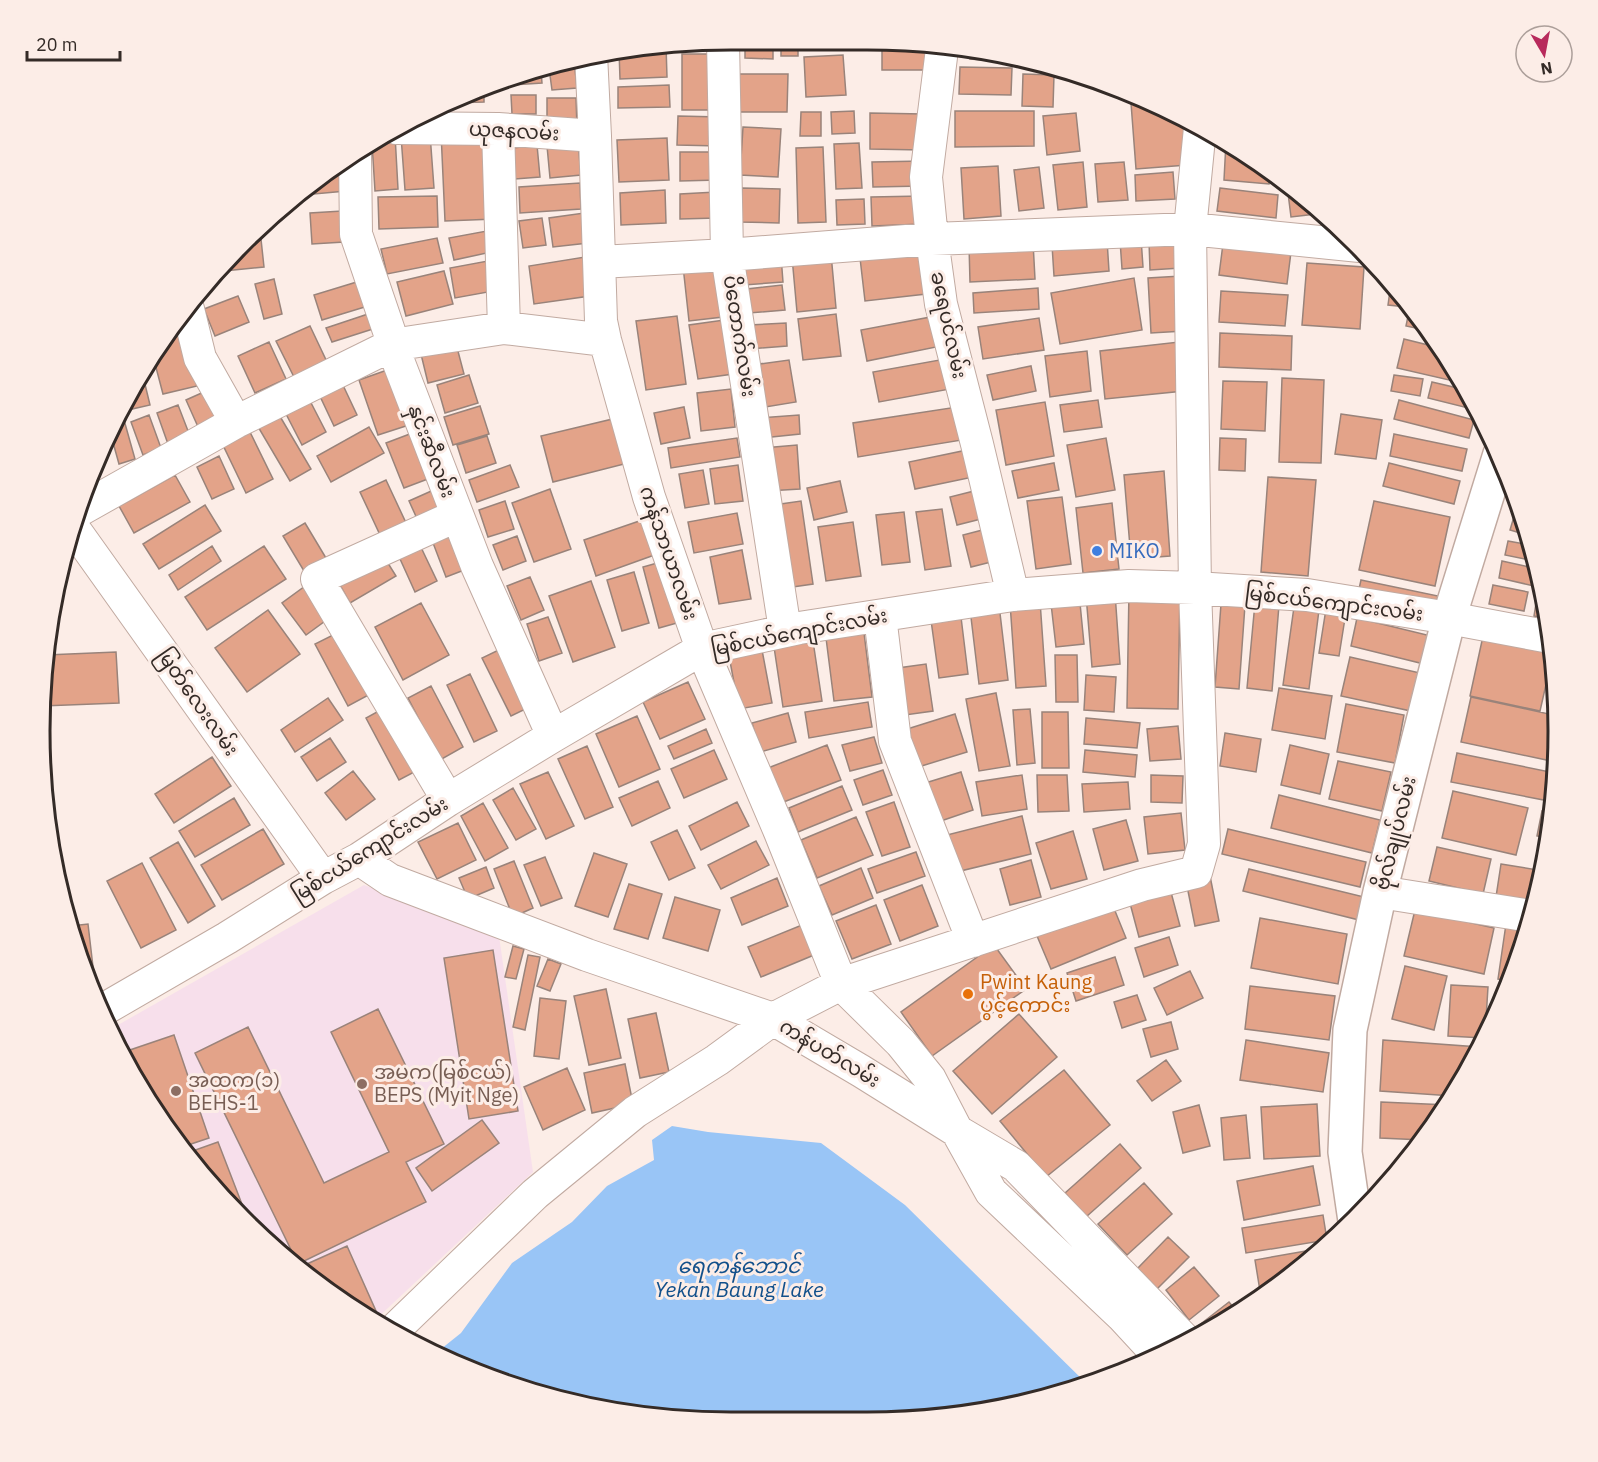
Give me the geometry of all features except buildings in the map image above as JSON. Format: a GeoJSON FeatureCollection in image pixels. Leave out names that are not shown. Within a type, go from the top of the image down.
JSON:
{"type":"FeatureCollection","features":[{"type":"Feature","properties":{"kind":"main road","name":"ဗိုလ်ချုပ်လမ်း"},"geometry":{"type":"LineString","coordinates":[[1353,1208],[1345,1152],[1350,1030],[1380,891],[1449,618],[1498,471]]}},
{"type":"Feature","properties":{"kind":"street","name":"ပိတောက်လမ်း"},"geometry":{"type":"LineString","coordinates":[[723,50],[727,255],[785,630]]}},
{"type":"Feature","properties":{"kind":"street","name":"ခရေပင်လမ်း"},"geometry":{"type":"LineString","coordinates":[[941,54],[926,177],[932,239],[941,304],[1013,595]]}},
{"type":"Feature","properties":{"kind":"street","name":"ကန်သာယာလမ်း"},"geometry":{"type":"LineString","coordinates":[[592,65],[601,321],[649,497],[702,649],[780,832],[841,984],[901,1043],[930,1079],[957,1131]]}},
{"type":"Feature","properties":{"kind":"street","name":"ယုဇနလမ်း"},"geometry":{"type":"LineString","coordinates":[[414,128],[498,129],[595,136]]}},
{"type":"Feature","properties":{"kind":"street"},"geometry":{"type":"LineString","coordinates":[[498,129],[504,328]]}},
{"type":"Feature","properties":{"kind":"street"},"geometry":{"type":"LineString","coordinates":[[359,859],[390,879],[482,915],[587,955],[773,1019],[841,984],[1142,885],[1196,872],[1204,844],[1195,588],[1191,229],[1199,136]]}},
{"type":"Feature","properties":{"kind":"street","name":"နှင်းဆီလမ်း"},"geometry":{"type":"LineString","coordinates":[[355,162],[356,234],[392,345],[456,516],[553,736]]}},
{"type":"Feature","properties":{"kind":"street"},"geometry":{"type":"LineString","coordinates":[[600,262],[932,239],[1191,229],[1344,244]]}},
{"type":"Feature","properties":{"kind":"street"},"geometry":{"type":"LineString","coordinates":[[190,316],[200,358],[236,422]]}},
{"type":"Feature","properties":{"kind":"street"},"geometry":{"type":"LineString","coordinates":[[88,505],[236,422],[392,345],[504,328],[605,340]]}},
{"type":"Feature","properties":{"kind":"street"},"geometry":{"type":"LineString","coordinates":[[448,800],[317,579],[456,516]]}},
{"type":"Feature","properties":{"kind":"street","name":"မြတ်လေးလမ်း"},"geometry":{"type":"LineString","coordinates":[[79,536],[323,878]]}},
{"type":"Feature","properties":{"kind":"street","name":"မြစ်ငယ်ကျောင်းလမ်း"},"geometry":{"type":"LineString","coordinates":[[108,1007],[227,938],[323,878],[359,859],[448,800],[702,649],[785,630],[1013,595],[1129,586],[1307,595],[1542,635]]}},
{"type":"Feature","properties":{"kind":"street"},"geometry":{"type":"LineString","coordinates":[[880,616],[895,741],[973,941]]}},
{"type":"Feature","properties":{"kind":"street"},"geometry":{"type":"LineString","coordinates":[[1380,891],[1523,915]]}},
{"type":"Feature","properties":{"kind":"street","name":"ကန်ပတ်လမ်း"},"geometry":{"type":"LineString","coordinates":[[399,1326],[535,1194],[635,1112],[717,1060],[773,1019],[957,1131],[991,1192],[1124,1317],[1153,1349]]}},
{"type":"Feature","properties":{"kind":"street"},"geometry":{"type":"LineString","coordinates":[[957,1131],[1016,1166],[1181,1335]]}},
{"type":"Feature","properties":{"kind":"shaded area","name":"အမက(မြစ်ငယ်) BEPS (Myit Nge)"},"geometry":{"type":"Polygon","coordinates":[[[364,885],[499,936],[533,1172],[380,1315],[316,1272],[249,1213],[190,1146],[164,1110],[117,1026],[364,885]]]}},
{"type":"Feature","properties":{"kind":"water","name":"ရေကန်ဘောင် Yekan Baung Lake"},"geometry":{"type":"Polygon","coordinates":[[[672,1126],[708,1132],[821,1143],[905,1205],[1081,1378],[1000,1399],[956,1407],[912,1411],[686,1411],[642,1407],[555,1389],[470,1361],[442,1348],[461,1333],[512,1263],[572,1222],[607,1186],[654,1160],[652,1140],[672,1126]]]}},
{"type":"Feature","properties":{"kind":"place","name":"MIKO"},"geometry":{"type":"Point","coordinates":[1097,551]}},
{"type":"Feature","properties":{"kind":"place","name":"Pwint Kaung ပွင့်ကောင်း"},"geometry":{"type":"Point","coordinates":[968,994]}},
{"type":"Feature","properties":{"kind":"place","name":"အမက(မြစ်ငယ်) BEPS (Myit Nge)"},"geometry":{"type":"Point","coordinates":[362,1084]}},
{"type":"Feature","properties":{"kind":"place","name":"အထက(၁) BEHS-1"},"geometry":{"type":"Point","coordinates":[176,1091]}}]}
